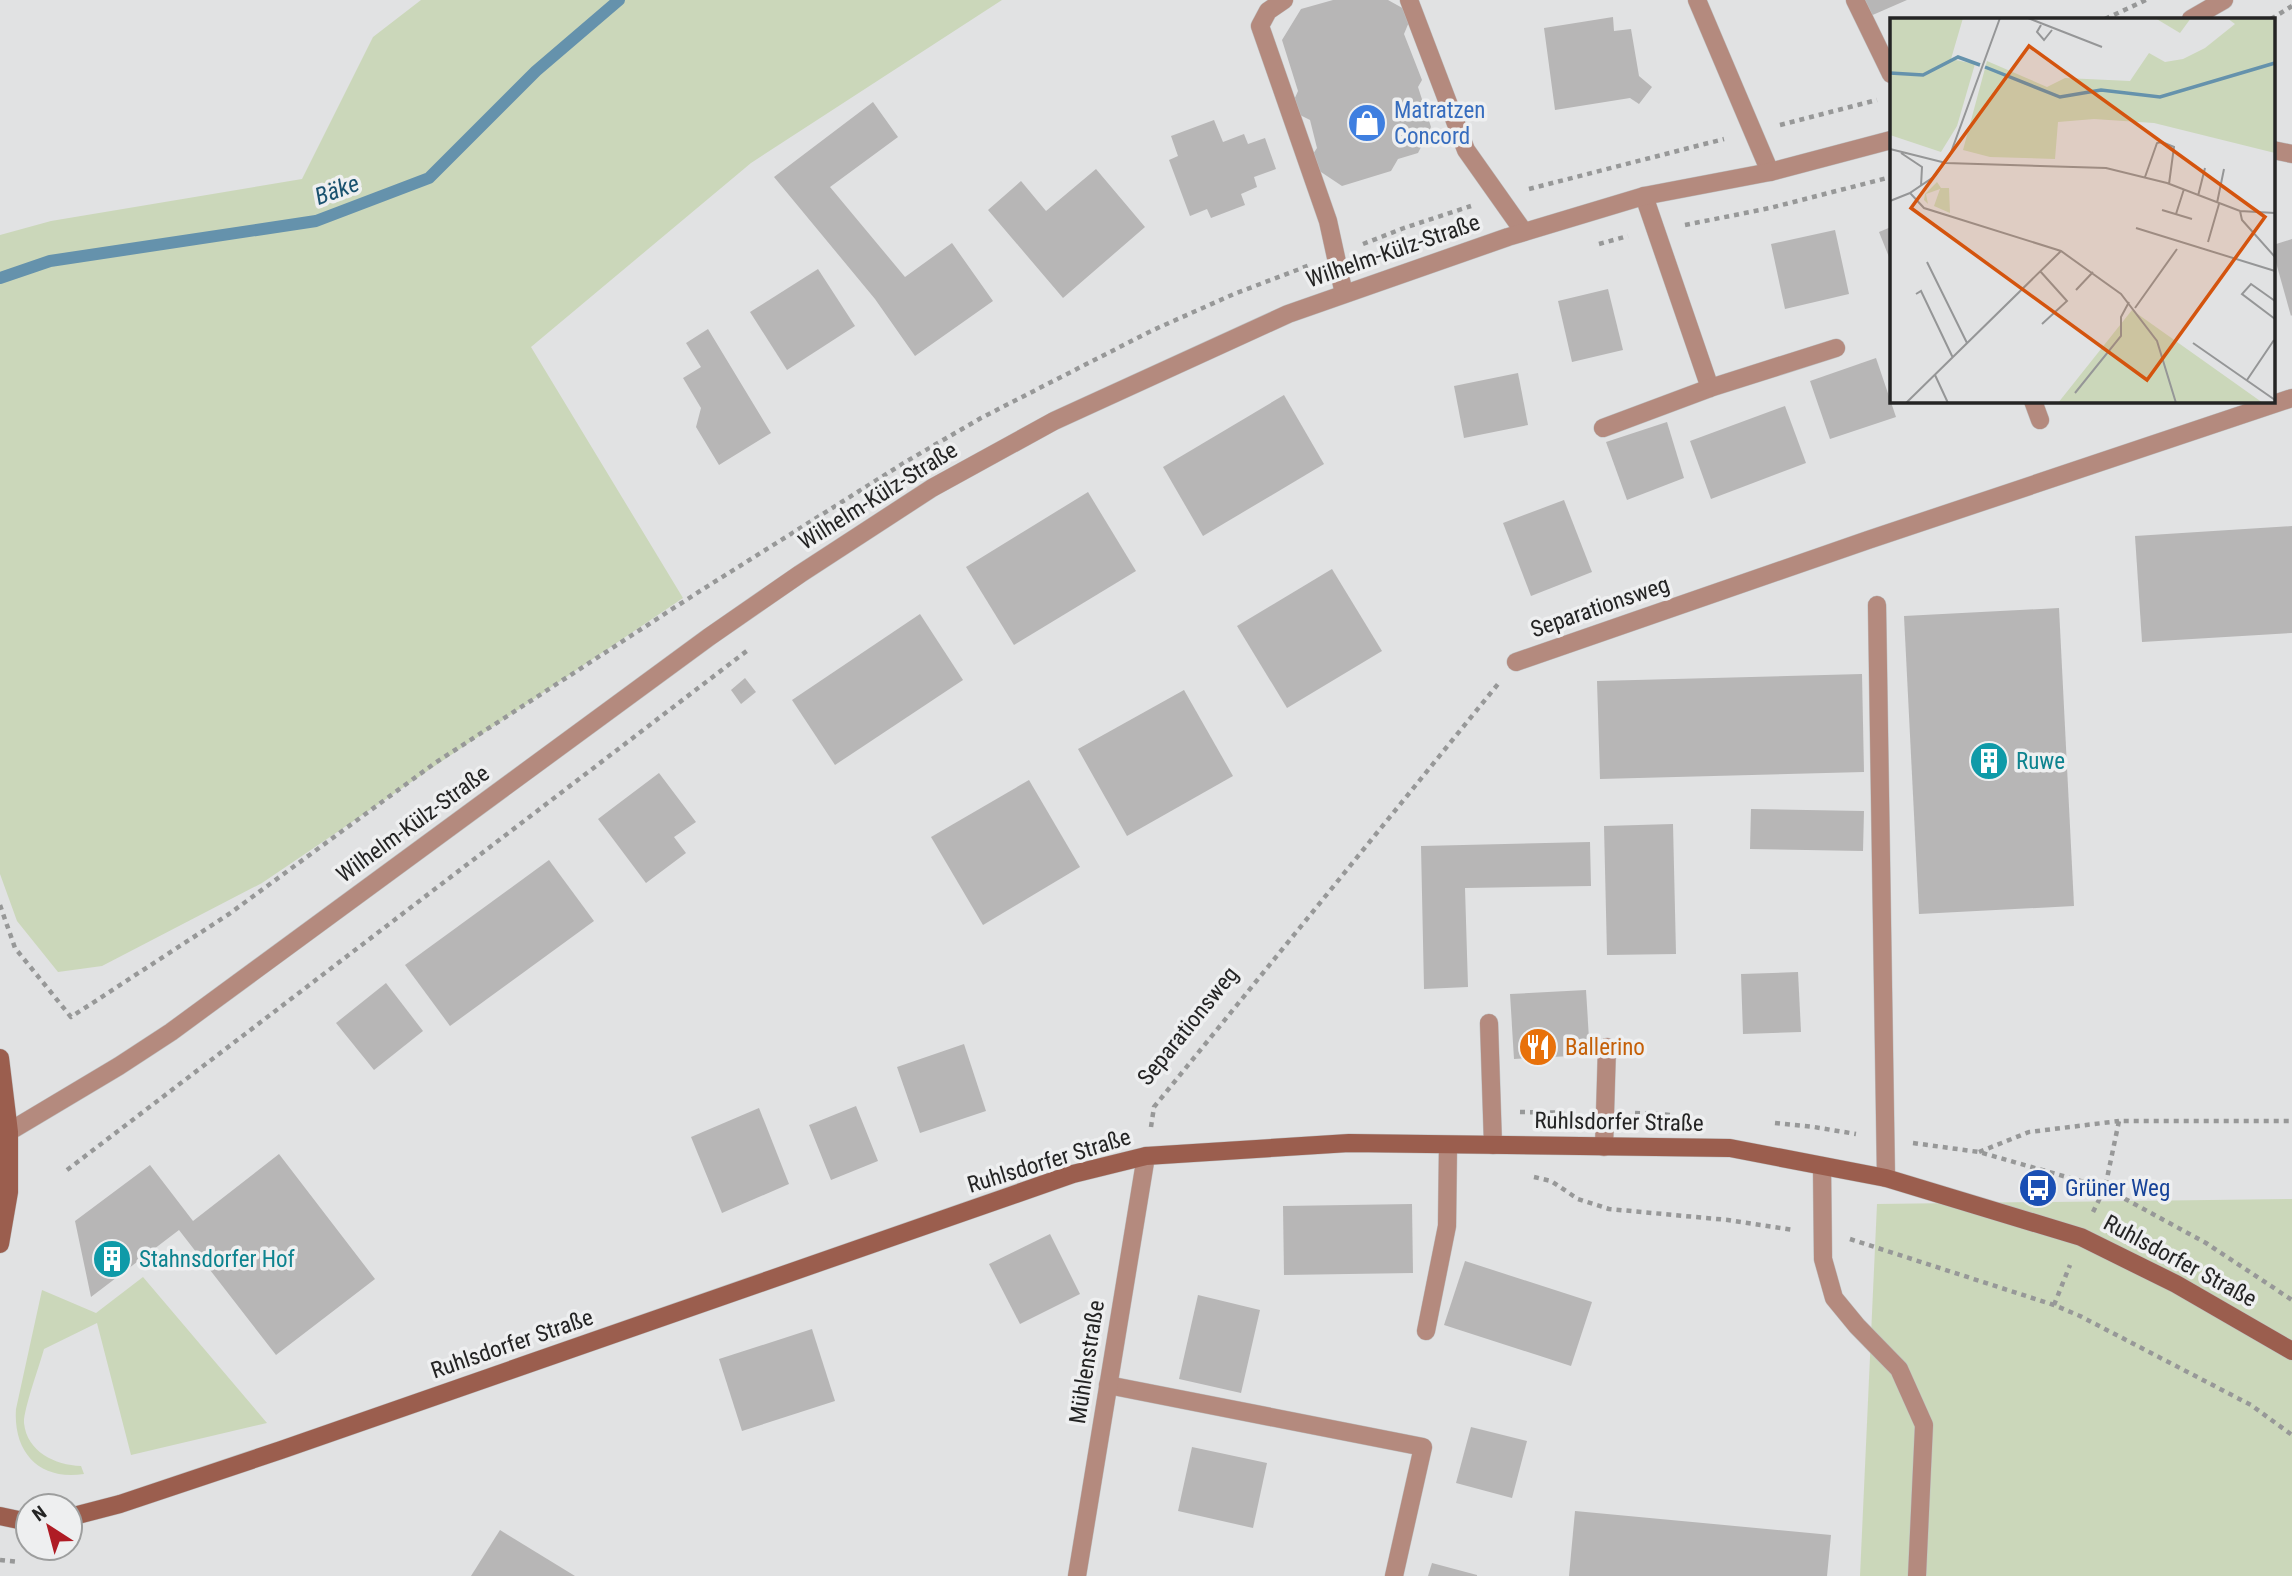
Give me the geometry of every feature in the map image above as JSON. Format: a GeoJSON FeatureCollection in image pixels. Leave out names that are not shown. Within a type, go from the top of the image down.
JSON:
{"type":"FeatureCollection","features":[{"type":"Feature","properties":{"kind":"main road"},"geometry":{"type":"LineString","coordinates":[[0,1058],[9,1192],[0,1244]]}},
{"type":"Feature","properties":{"kind":"main road","name":"Ruhlsdorfer Straße"},"geometry":{"type":"LineString","coordinates":[[84,1513],[120,1504],[281,1450],[1073,1174],[1146,1156],[1349,1143],[1730,1148],[1886,1178],[2081,1237],[2176,1284],[2292,1351]]}},
{"type":"Feature","properties":{"kind":"street"},"geometry":{"type":"LineString","coordinates":[[1284,0],[1268,11],[1259,26],[1328,221],[1344,294]]}},
{"type":"Feature","properties":{"kind":"street"},"geometry":{"type":"LineString","coordinates":[[1409,0],[1466,149],[1524,232]]}},
{"type":"Feature","properties":{"kind":"street"},"geometry":{"type":"LineString","coordinates":[[1697,0],[1770,172]]}},
{"type":"Feature","properties":{"kind":"street"},"geometry":{"type":"LineString","coordinates":[[1854,0],[1890,72]]}},
{"type":"Feature","properties":{"kind":"street"},"geometry":{"type":"LineString","coordinates":[[2193,18],[2224,0]]}},
{"type":"Feature","properties":{"kind":"street","name":"Wilhelm-Külz-Straße"},"geometry":{"type":"LineString","coordinates":[[5,1134],[153,1045],[709,637],[800,574],[932,488],[1054,421],[1288,314],[1524,232],[1644,196],[1770,172],[1890,140]]}},
{"type":"Feature","properties":{"kind":"street"},"geometry":{"type":"LineString","coordinates":[[2274,150],[2292,154]]}},
{"type":"Feature","properties":{"kind":"street"},"geometry":{"type":"LineString","coordinates":[[1644,196],[1710,388]]}},
{"type":"Feature","properties":{"kind":"street"},"geometry":{"type":"LineString","coordinates":[[1603,428],[1710,388],[1836,348]]}},
{"type":"Feature","properties":{"kind":"street","name":"Separationsweg"},"geometry":{"type":"LineString","coordinates":[[1516,662],[2292,398]]}},
{"type":"Feature","properties":{"kind":"street"},"geometry":{"type":"LineString","coordinates":[[2033,402],[2040,420]]}},
{"type":"Feature","properties":{"kind":"street"},"geometry":{"type":"LineString","coordinates":[[1877,605],[1886,1178]]}},
{"type":"Feature","properties":{"kind":"street"},"geometry":{"type":"LineString","coordinates":[[1489,1023],[1493,1145]]}},
{"type":"Feature","properties":{"kind":"street"},"geometry":{"type":"LineString","coordinates":[[1604,1147],[1607,1047]]}},
{"type":"Feature","properties":{"kind":"street"},"geometry":{"type":"LineString","coordinates":[[1426,1331],[1447,1226],[1448,1146]]}},
{"type":"Feature","properties":{"kind":"street","name":"Mühlenstraße"},"geometry":{"type":"LineString","coordinates":[[1077,1576],[1146,1156]]}},
{"type":"Feature","properties":{"kind":"street"},"geometry":{"type":"LineString","coordinates":[[1822,1166],[1823,1259],[1834,1298],[1899,1369],[1924,1425],[1917,1576]]}},
{"type":"Feature","properties":{"kind":"street"},"geometry":{"type":"LineString","coordinates":[[1108,1385],[1423,1447],[1394,1576]]}},
{"type":"Feature","properties":{"kind":"path"},"geometry":{"type":"LineString","coordinates":[[2107,18],[2146,0]]}},
{"type":"Feature","properties":{"kind":"path"},"geometry":{"type":"LineString","coordinates":[[2273,18],[2292,6]]}},
{"type":"Feature","properties":{"kind":"path"},"geometry":{"type":"LineString","coordinates":[[1595,245],[1655,230],[1758,211],[1890,177]]}},
{"type":"Feature","properties":{"kind":"path"},"geometry":{"type":"LineString","coordinates":[[0,905],[15,948],[71,1017],[229,914],[435,763],[721,578]]}},
{"type":"Feature","properties":{"kind":"path"},"geometry":{"type":"LineString","coordinates":[[67,1170],[749,649]]}},
{"type":"Feature","properties":{"kind":"path","name":"Separationsweg"},"geometry":{"type":"LineString","coordinates":[[1146,1156],[1154,1107],[1516,662]]}},
{"type":"Feature","properties":{"kind":"path"},"geometry":{"type":"LineString","coordinates":[[1979,1152],[2029,1132],[2119,1121],[2292,1121]]}},
{"type":"Feature","properties":{"kind":"path","name":"Ruhlsdorfer Straße"},"geometry":{"type":"LineString","coordinates":[[2054,1305],[2081,1237],[2105,1188],[2119,1121]]}},
{"type":"Feature","properties":{"kind":"path"},"geometry":{"type":"LineString","coordinates":[[1530,1176],[1551,1181],[1578,1199],[1609,1209],[1728,1220],[1855,1240],[2054,1305],[2251,1405],[2292,1435]]}},
{"type":"Feature","properties":{"kind":"green space"},"geometry":{"type":"Polygon","coordinates":[[[421,0],[1002,0],[751,163],[531,347],[683,598],[262,883],[102,966],[58,972],[17,921],[0,874],[0,235],[51,221],[302,179],[373,37],[421,0]]]}},
{"type":"Feature","properties":{"kind":"green space"},"geometry":{"type":"Polygon","coordinates":[[[2292,1199],[2292,1576],[1860,1576],[1877,1204],[2292,1199]]]}},
{"type":"Feature","properties":{"kind":"green space"},"geometry":{"type":"Polygon","coordinates":[[[143,1277],[267,1423],[131,1455],[97,1323],[44,1349],[24,1417],[26,1433],[36,1449],[52,1460],[81,1466],[84,1474],[54,1473],[42,1468],[32,1461],[19,1439],[16,1409],[42,1290],[96,1313],[143,1277]]]}},
{"type":"Feature","properties":{"kind":"building"},"geometry":{"type":"Polygon","coordinates":[[[1333,0],[1388,0],[1406,10],[1409,22],[1404,34],[1422,80],[1418,87],[1431,127],[1418,153],[1398,159],[1391,171],[1342,186],[1315,168],[1311,157],[1317,148],[1310,120],[1298,114],[1294,100],[1298,91],[1282,40],[1301,9],[1333,0]]]}},
{"type":"Feature","properties":{"kind":"building"},"geometry":{"type":"Polygon","coordinates":[[[1861,0],[1907,0],[1868,17],[1861,0]]]}},
{"type":"Feature","properties":{"kind":"building"},"geometry":{"type":"Polygon","coordinates":[[[1613,17],[1614,31],[1631,29],[1639,76],[1652,87],[1639,104],[1630,98],[1555,110],[1544,28],[1613,17]]]}},
{"type":"Feature","properties":{"kind":"building"},"geometry":{"type":"Polygon","coordinates":[[[873,102],[898,137],[830,187],[905,277],[952,243],[993,301],[915,356],[875,299],[774,177],[873,102]]]}},
{"type":"Feature","properties":{"kind":"building"},"geometry":{"type":"Polygon","coordinates":[[[1214,120],[1223,142],[1244,134],[1248,144],[1265,138],[1276,169],[1254,177],[1257,187],[1241,194],[1245,205],[1211,218],[1207,209],[1190,216],[1169,160],[1178,156],[1171,136],[1214,120]]]}},
{"type":"Feature","properties":{"kind":"building"},"geometry":{"type":"Polygon","coordinates":[[[1096,169],[1145,227],[1063,298],[988,210],[1021,181],[1046,211],[1096,169]]]}},
{"type":"Feature","properties":{"kind":"building"},"geometry":{"type":"Polygon","coordinates":[[[1890,227],[1890,260],[1879,232],[1890,227]]]}},
{"type":"Feature","properties":{"kind":"building"},"geometry":{"type":"Polygon","coordinates":[[[1835,230],[1849,294],[1785,309],[1771,244],[1835,230]]]}},
{"type":"Feature","properties":{"kind":"building"},"geometry":{"type":"Polygon","coordinates":[[[2292,239],[2291,316],[2274,256],[2274,245],[2292,239]]]}},
{"type":"Feature","properties":{"kind":"building"},"geometry":{"type":"Polygon","coordinates":[[[818,269],[855,326],[787,370],[750,312],[818,269]]]}},
{"type":"Feature","properties":{"kind":"building"},"geometry":{"type":"Polygon","coordinates":[[[1608,289],[1623,350],[1572,362],[1558,301],[1608,289]]]}},
{"type":"Feature","properties":{"kind":"building"},"geometry":{"type":"Polygon","coordinates":[[[708,329],[771,433],[719,465],[696,427],[701,408],[683,378],[701,367],[686,343],[708,329]]]}},
{"type":"Feature","properties":{"kind":"building"},"geometry":{"type":"Polygon","coordinates":[[[1876,358],[1896,417],[1830,439],[1810,381],[1876,358]]]}},
{"type":"Feature","properties":{"kind":"building"},"geometry":{"type":"Polygon","coordinates":[[[1518,373],[1528,425],[1464,438],[1454,386],[1518,373]]]}},
{"type":"Feature","properties":{"kind":"building"},"geometry":{"type":"Polygon","coordinates":[[[1284,395],[1324,464],[1203,536],[1163,467],[1284,395]]]}},
{"type":"Feature","properties":{"kind":"building"},"geometry":{"type":"Polygon","coordinates":[[[1785,406],[1806,463],[1711,499],[1690,441],[1785,406]]]}},
{"type":"Feature","properties":{"kind":"building"},"geometry":{"type":"Polygon","coordinates":[[[1667,422],[1684,478],[1627,500],[1606,442],[1667,422]]]}},
{"type":"Feature","properties":{"kind":"building"},"geometry":{"type":"Polygon","coordinates":[[[1088,492],[1136,571],[1014,645],[966,567],[1088,492]]]}},
{"type":"Feature","properties":{"kind":"building"},"geometry":{"type":"Polygon","coordinates":[[[1564,500],[1592,572],[1531,596],[1503,523],[1564,500]]]}},
{"type":"Feature","properties":{"kind":"building"},"geometry":{"type":"Polygon","coordinates":[[[2292,526],[2292,633],[2142,642],[2135,536],[2292,526]]]}},
{"type":"Feature","properties":{"kind":"building"},"geometry":{"type":"Polygon","coordinates":[[[1332,569],[1382,651],[1287,708],[1237,626],[1332,569]]]}},
{"type":"Feature","properties":{"kind":"building","name":"Ruwe"},"geometry":{"type":"Polygon","coordinates":[[[2059,608],[2074,906],[1919,914],[1904,616],[2059,608]]]}},
{"type":"Feature","properties":{"kind":"building"},"geometry":{"type":"Polygon","coordinates":[[[920,614],[963,680],[835,765],[792,700],[920,614]]]}},
{"type":"Feature","properties":{"kind":"building"},"geometry":{"type":"Polygon","coordinates":[[[1862,674],[1864,772],[1600,779],[1597,681],[1862,674]]]}},
{"type":"Feature","properties":{"kind":"building"},"geometry":{"type":"Polygon","coordinates":[[[745,678],[756,692],[741,704],[731,690],[745,678]]]}},
{"type":"Feature","properties":{"kind":"building"},"geometry":{"type":"Polygon","coordinates":[[[1184,690],[1233,776],[1127,836],[1078,749],[1184,690]]]}},
{"type":"Feature","properties":{"kind":"building"},"geometry":{"type":"Polygon","coordinates":[[[659,773],[696,822],[674,837],[686,853],[646,883],[598,819],[659,773]]]}},
{"type":"Feature","properties":{"kind":"building"},"geometry":{"type":"Polygon","coordinates":[[[1029,780],[1080,867],[983,925],[931,837],[1029,780]]]}},
{"type":"Feature","properties":{"kind":"building"},"geometry":{"type":"Polygon","coordinates":[[[1751,809],[1864,811],[1863,851],[1750,849],[1751,809]]]}},
{"type":"Feature","properties":{"kind":"building"},"geometry":{"type":"Polygon","coordinates":[[[1673,824],[1676,954],[1607,955],[1604,826],[1673,824]]]}},
{"type":"Feature","properties":{"kind":"building"},"geometry":{"type":"Polygon","coordinates":[[[1590,842],[1591,886],[1465,888],[1468,987],[1424,989],[1421,846],[1590,842]]]}},
{"type":"Feature","properties":{"kind":"building"},"geometry":{"type":"Polygon","coordinates":[[[549,860],[594,921],[450,1026],[405,965],[549,860]]]}},
{"type":"Feature","properties":{"kind":"building"},"geometry":{"type":"Polygon","coordinates":[[[1798,972],[1801,1032],[1743,1034],[1741,974],[1798,972]]]}},
{"type":"Feature","properties":{"kind":"building"},"geometry":{"type":"Polygon","coordinates":[[[386,983],[423,1031],[374,1070],[336,1023],[386,983]]]}},
{"type":"Feature","properties":{"kind":"building"},"geometry":{"type":"Polygon","coordinates":[[[1586,990],[1590,1055],[1514,1059],[1510,994],[1586,990]]]}},
{"type":"Feature","properties":{"kind":"building"},"geometry":{"type":"Polygon","coordinates":[[[964,1044],[986,1111],[920,1133],[897,1067],[964,1044]]]}},
{"type":"Feature","properties":{"kind":"building"},"geometry":{"type":"Polygon","coordinates":[[[856,1106],[878,1161],[831,1180],[809,1125],[856,1106]]]}},
{"type":"Feature","properties":{"kind":"building"},"geometry":{"type":"Polygon","coordinates":[[[759,1108],[789,1184],[722,1213],[691,1137],[759,1108]]]}},
{"type":"Feature","properties":{"kind":"building"},"geometry":{"type":"Polygon","coordinates":[[[279,1154],[375,1279],[276,1355],[179,1230],[91,1297],[75,1221],[150,1165],[193,1221],[279,1154]]]}},
{"type":"Feature","properties":{"kind":"building"},"geometry":{"type":"Polygon","coordinates":[[[1412,1204],[1413,1273],[1284,1275],[1283,1206],[1412,1204]]]}},
{"type":"Feature","properties":{"kind":"building"},"geometry":{"type":"Polygon","coordinates":[[[1050,1234],[1080,1294],[1020,1324],[989,1264],[1050,1234]]]}},
{"type":"Feature","properties":{"kind":"building"},"geometry":{"type":"Polygon","coordinates":[[[1465,1261],[1592,1302],[1571,1366],[1444,1325],[1465,1261]]]}},
{"type":"Feature","properties":{"kind":"building"},"geometry":{"type":"Polygon","coordinates":[[[1198,1295],[1260,1310],[1241,1393],[1179,1379],[1198,1295]]]}},
{"type":"Feature","properties":{"kind":"building"},"geometry":{"type":"Polygon","coordinates":[[[812,1329],[835,1401],[742,1431],[719,1359],[812,1329]]]}},
{"type":"Feature","properties":{"kind":"building"},"geometry":{"type":"Polygon","coordinates":[[[1471,1427],[1527,1441],[1512,1498],[1456,1483],[1471,1427]]]}},
{"type":"Feature","properties":{"kind":"building"},"geometry":{"type":"Polygon","coordinates":[[[1192,1447],[1267,1463],[1253,1528],[1178,1511],[1192,1447]]]}},
{"type":"Feature","properties":{"kind":"building"},"geometry":{"type":"Polygon","coordinates":[[[1575,1511],[1831,1535],[1827,1576],[1569,1576],[1575,1511]]]}},
{"type":"Feature","properties":{"kind":"building"},"geometry":{"type":"Polygon","coordinates":[[[500,1530],[575,1576],[471,1576],[500,1530]]]}},
{"type":"Feature","properties":{"kind":"building"},"geometry":{"type":"Polygon","coordinates":[[[1432,1563],[1477,1575],[1477,1576],[1428,1576],[1432,1563]]]}},
{"type":"Feature","properties":{"kind":"waterway","name":"Bäke"},"geometry":{"type":"LineString","coordinates":[[0,278],[50,261],[316,221],[429,178],[536,71],[619,0]]}},
{"type":"Feature","properties":{"kind":"place","name":"Matratzen Concord"},"geometry":{"type":"Point","coordinates":[1367,123]}},
{"type":"Feature","properties":{"kind":"place","name":"Ruwe"},"geometry":{"type":"Point","coordinates":[1989,761]}},
{"type":"Feature","properties":{"kind":"place","name":"Ballerino"},"geometry":{"type":"Point","coordinates":[1538,1047]}},
{"type":"Feature","properties":{"kind":"place","name":"Grüner Weg"},"geometry":{"type":"Point","coordinates":[2038,1188]}},
{"type":"Feature","properties":{"kind":"place","name":"Stahnsdorfer Hof"},"geometry":{"type":"Point","coordinates":[112,1259]}}]}
